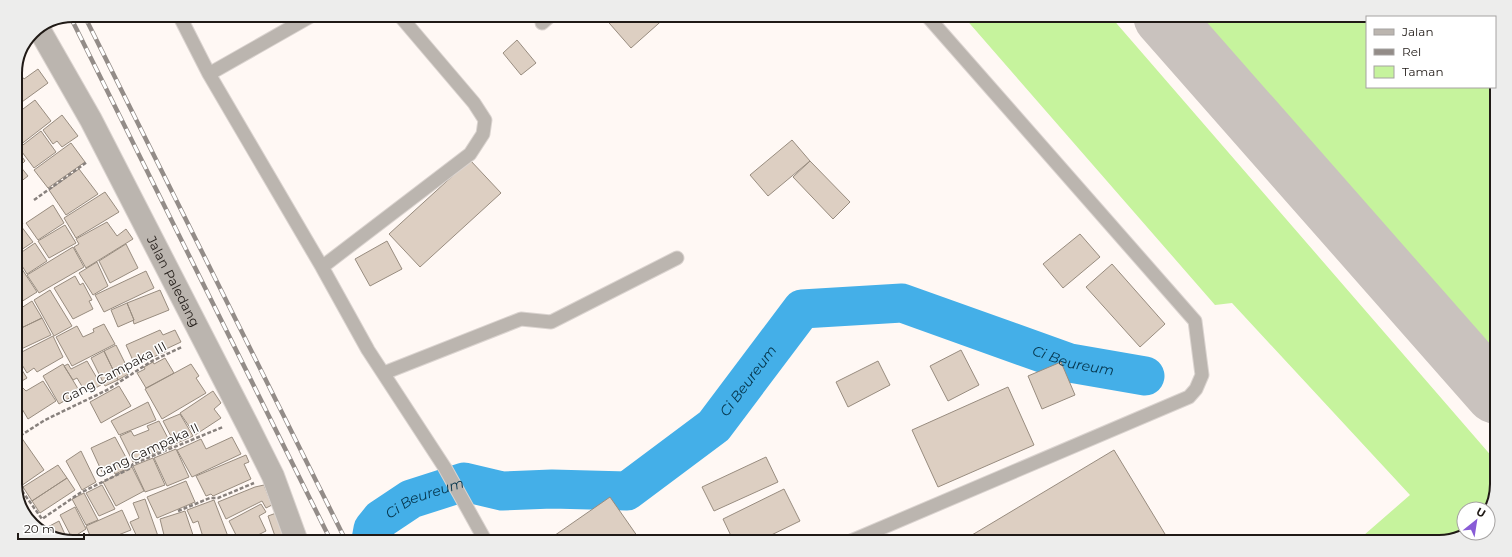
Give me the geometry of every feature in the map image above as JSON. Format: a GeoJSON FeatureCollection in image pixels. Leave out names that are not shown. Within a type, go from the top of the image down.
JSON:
{"type":"FeatureCollection","features":[{"type":"Feature","properties":{"kind":"street","name":"Jalan Paledang"},"geometry":{"type":"LineString","coordinates":[[42,34],[91,120],[273,476],[295,535]]}},
{"type":"Feature","properties":{"kind":"lane"},"geometry":{"type":"LineString","coordinates":[[182,22],[208,74],[322,267],[368,350],[445,468],[482,535]]}},
{"type":"Feature","properties":{"kind":"lane"},"geometry":{"type":"LineString","coordinates":[[208,74],[300,22]]}},
{"type":"Feature","properties":{"kind":"lane"},"geometry":{"type":"LineString","coordinates":[[322,267],[470,154],[483,134],[485,120],[474,103],[405,22]]}},
{"type":"Feature","properties":{"kind":"lane"},"geometry":{"type":"LineString","coordinates":[[865,535],[1189,398],[1196,389],[1202,375],[1195,321],[932,22]]}},
{"type":"Feature","properties":{"kind":"lane"},"geometry":{"type":"LineString","coordinates":[[384,373],[521,319],[551,322],[677,258]]}},
{"type":"Feature","properties":{"kind":"path"},"geometry":{"type":"LineString","coordinates":[[34,200],[106,149]]}},
{"type":"Feature","properties":{"kind":"path","name":"Gang Campaka III"},"geometry":{"type":"LineString","coordinates":[[22,435],[45,420],[107,390],[152,360],[203,338]]}},
{"type":"Feature","properties":{"kind":"path","name":"Gang Campaka II"},"geometry":{"type":"LineString","coordinates":[[23,492],[41,519],[43,519],[80,493],[129,469],[133,464],[244,419]]}},
{"type":"Feature","properties":{"kind":"path"},"geometry":{"type":"LineString","coordinates":[[178,511],[210,498],[218,498],[273,476]]}},
{"type":"Feature","properties":{"kind":"green space"},"geometry":{"type":"Polygon","coordinates":[[[968,22],[1115,22],[1490,454],[1490,484],[1487,501],[1456,501],[1456,532],[1445,535],[1364,535],[1410,495],[1232,303],[1215,305],[968,22]]]}},
{"type":"Feature","properties":{"kind":"green space"},"geometry":{"type":"Polygon","coordinates":[[[1195,22],[1366,22],[1366,88],[1490,88],[1490,359],[1195,22]]]}},
{"type":"Feature","properties":{"kind":"building"},"geometry":{"type":"Polygon","coordinates":[[[608,22],[660,22],[631,48],[608,22]]]}},
{"type":"Feature","properties":{"kind":"building"},"geometry":{"type":"Polygon","coordinates":[[[517,40],[536,63],[521,75],[503,53],[517,40]]]}},
{"type":"Feature","properties":{"kind":"building"},"geometry":{"type":"Polygon","coordinates":[[[38,69],[48,83],[22,102],[22,76],[24,79],[38,69]]]}},
{"type":"Feature","properties":{"kind":"building"},"geometry":{"type":"Polygon","coordinates":[[[35,100],[51,121],[22,144],[22,110],[35,100]]]}},
{"type":"Feature","properties":{"kind":"building"},"geometry":{"type":"Polygon","coordinates":[[[62,115],[78,136],[62,147],[57,141],[53,144],[43,130],[62,115]]]}},
{"type":"Feature","properties":{"kind":"building"},"geometry":{"type":"Polygon","coordinates":[[[41,131],[56,152],[34,168],[22,152],[22,146],[41,131]]]}},
{"type":"Feature","properties":{"kind":"building"},"geometry":{"type":"Polygon","coordinates":[[[792,140],[810,161],[768,196],[750,175],[792,140]]]}},
{"type":"Feature","properties":{"kind":"building"},"geometry":{"type":"Polygon","coordinates":[[[71,143],[85,162],[48,188],[34,170],[71,143]]]}},
{"type":"Feature","properties":{"kind":"building"},"geometry":{"type":"Polygon","coordinates":[[[22,157],[25,161],[22,164],[22,157]]]}},
{"type":"Feature","properties":{"kind":"building"},"geometry":{"type":"Polygon","coordinates":[[[470,160],[501,193],[420,267],[389,234],[470,160]]]}},
{"type":"Feature","properties":{"kind":"building"},"geometry":{"type":"Polygon","coordinates":[[[810,161],[850,202],[833,219],[793,177],[810,161]]]}},
{"type":"Feature","properties":{"kind":"building"},"geometry":{"type":"Polygon","coordinates":[[[22,168],[28,176],[22,181],[22,168]]]}},
{"type":"Feature","properties":{"kind":"building"},"geometry":{"type":"Polygon","coordinates":[[[79,169],[98,194],[66,215],[49,190],[79,169]]]}},
{"type":"Feature","properties":{"kind":"building"},"geometry":{"type":"Polygon","coordinates":[[[105,192],[119,212],[76,238],[64,218],[105,192]]]}},
{"type":"Feature","properties":{"kind":"building"},"geometry":{"type":"Polygon","coordinates":[[[53,205],[64,223],[38,240],[26,223],[53,205]]]}},
{"type":"Feature","properties":{"kind":"building"},"geometry":{"type":"Polygon","coordinates":[[[107,222],[117,236],[126,229],[133,239],[86,268],[74,247],[79,244],[76,239],[107,222]]]}},
{"type":"Feature","properties":{"kind":"building"},"geometry":{"type":"Polygon","coordinates":[[[65,225],[76,243],[49,258],[38,241],[65,225]]]}},
{"type":"Feature","properties":{"kind":"building"},"geometry":{"type":"Polygon","coordinates":[[[22,227],[33,242],[22,249],[22,227]]]}},
{"type":"Feature","properties":{"kind":"building"},"geometry":{"type":"Polygon","coordinates":[[[1080,234],[1100,257],[1063,288],[1043,264],[1080,234]]]}},
{"type":"Feature","properties":{"kind":"building"},"geometry":{"type":"Polygon","coordinates":[[[387,241],[402,269],[370,286],[355,259],[387,241]]]}},
{"type":"Feature","properties":{"kind":"building"},"geometry":{"type":"Polygon","coordinates":[[[35,243],[47,261],[27,274],[22,266],[22,252],[35,243]]]}},
{"type":"Feature","properties":{"kind":"building"},"geometry":{"type":"Polygon","coordinates":[[[126,244],[138,268],[110,283],[99,261],[126,244]]]}},
{"type":"Feature","properties":{"kind":"building"},"geometry":{"type":"Polygon","coordinates":[[[73,247],[84,267],[39,293],[27,275],[73,247]]]}},
{"type":"Feature","properties":{"kind":"building"},"geometry":{"type":"Polygon","coordinates":[[[97,262],[108,286],[93,295],[79,273],[97,262]]]}},
{"type":"Feature","properties":{"kind":"building"},"geometry":{"type":"Polygon","coordinates":[[[1112,264],[1165,324],[1140,347],[1086,287],[1112,264]]]}},
{"type":"Feature","properties":{"kind":"building"},"geometry":{"type":"Polygon","coordinates":[[[22,269],[37,292],[22,301],[22,269]]]}},
{"type":"Feature","properties":{"kind":"building"},"geometry":{"type":"Polygon","coordinates":[[[146,271],[154,288],[104,312],[95,295],[146,271]]]}},
{"type":"Feature","properties":{"kind":"building"},"geometry":{"type":"Polygon","coordinates":[[[75,276],[80,285],[83,283],[92,300],[89,301],[93,309],[73,319],[54,288],[75,276]]]}},
{"type":"Feature","properties":{"kind":"building"},"geometry":{"type":"Polygon","coordinates":[[[50,290],[72,326],[54,336],[34,300],[50,290]]]}},
{"type":"Feature","properties":{"kind":"building"},"geometry":{"type":"Polygon","coordinates":[[[160,290],[169,310],[134,324],[134,320],[127,303],[160,290]]]}},
{"type":"Feature","properties":{"kind":"building"},"geometry":{"type":"Polygon","coordinates":[[[32,301],[42,318],[22,328],[22,307],[32,301]]]}},
{"type":"Feature","properties":{"kind":"building"},"geometry":{"type":"Polygon","coordinates":[[[127,303],[134,320],[118,327],[111,310],[127,303]]]}},
{"type":"Feature","properties":{"kind":"building"},"geometry":{"type":"Polygon","coordinates":[[[42,318],[51,335],[22,349],[22,328],[42,318]]]}},
{"type":"Feature","properties":{"kind":"building"},"geometry":{"type":"Polygon","coordinates":[[[104,324],[115,344],[72,366],[56,337],[77,326],[83,337],[94,332],[93,329],[104,324]]]}},
{"type":"Feature","properties":{"kind":"building"},"geometry":{"type":"Polygon","coordinates":[[[160,330],[163,335],[175,330],[181,342],[166,349],[167,351],[135,365],[126,345],[160,330]]]}},
{"type":"Feature","properties":{"kind":"building"},"geometry":{"type":"Polygon","coordinates":[[[53,336],[63,357],[37,372],[34,368],[27,373],[22,365],[22,352],[53,336]]]}},
{"type":"Feature","properties":{"kind":"building"},"geometry":{"type":"Polygon","coordinates":[[[116,345],[130,373],[118,380],[104,351],[116,345]]]}},
{"type":"Feature","properties":{"kind":"building"},"geometry":{"type":"Polygon","coordinates":[[[961,350],[979,385],[948,401],[930,366],[961,350]]]}},
{"type":"Feature","properties":{"kind":"building"},"geometry":{"type":"Polygon","coordinates":[[[104,351],[118,380],[105,386],[91,358],[104,351]]]}},
{"type":"Feature","properties":{"kind":"building"},"geometry":{"type":"Polygon","coordinates":[[[165,358],[174,373],[146,388],[137,373],[145,369],[144,367],[153,362],[154,364],[165,358]]]}},
{"type":"Feature","properties":{"kind":"building"},"geometry":{"type":"Polygon","coordinates":[[[87,361],[101,385],[86,393],[77,378],[73,380],[64,366],[68,364],[71,369],[87,361]]]}},
{"type":"Feature","properties":{"kind":"building"},"geometry":{"type":"Polygon","coordinates":[[[878,361],[890,385],[848,407],[836,382],[878,361]]]}},
{"type":"Feature","properties":{"kind":"building"},"geometry":{"type":"Polygon","coordinates":[[[1061,362],[1075,395],[1042,409],[1028,376],[1061,362]]]}},
{"type":"Feature","properties":{"kind":"building"},"geometry":{"type":"Polygon","coordinates":[[[63,364],[80,392],[59,404],[43,376],[63,364]]]}},
{"type":"Feature","properties":{"kind":"building"},"geometry":{"type":"Polygon","coordinates":[[[191,364],[199,376],[196,378],[206,393],[162,419],[145,389],[191,364]]]}},
{"type":"Feature","properties":{"kind":"building"},"geometry":{"type":"Polygon","coordinates":[[[22,370],[27,378],[22,381],[22,370]]]}},
{"type":"Feature","properties":{"kind":"building"},"geometry":{"type":"Polygon","coordinates":[[[43,381],[56,401],[28,419],[22,409],[22,389],[26,391],[43,381]]]}},
{"type":"Feature","properties":{"kind":"building"},"geometry":{"type":"Polygon","coordinates":[[[119,386],[131,406],[101,423],[90,402],[119,386]]]}},
{"type":"Feature","properties":{"kind":"building"},"geometry":{"type":"Polygon","coordinates":[[[1008,387],[1034,445],[938,487],[912,430],[1008,387]]]}},
{"type":"Feature","properties":{"kind":"building"},"geometry":{"type":"Polygon","coordinates":[[[213,391],[221,403],[214,409],[221,418],[195,435],[180,413],[213,391]]]}},
{"type":"Feature","properties":{"kind":"building"},"geometry":{"type":"Polygon","coordinates":[[[148,402],[156,420],[119,435],[111,421],[148,402]]]}},
{"type":"Feature","properties":{"kind":"building"},"geometry":{"type":"Polygon","coordinates":[[[180,414],[193,436],[175,444],[163,421],[180,414]]]}},
{"type":"Feature","properties":{"kind":"building"},"geometry":{"type":"Polygon","coordinates":[[[159,421],[172,446],[133,462],[120,436],[131,431],[134,436],[149,430],[147,426],[159,421]]]}},
{"type":"Feature","properties":{"kind":"building"},"geometry":{"type":"Polygon","coordinates":[[[115,437],[129,463],[125,465],[127,469],[115,474],[112,468],[102,472],[91,448],[115,437]]]}},
{"type":"Feature","properties":{"kind":"building"},"geometry":{"type":"Polygon","coordinates":[[[232,437],[241,454],[192,477],[177,450],[201,439],[206,449],[232,437]]]}},
{"type":"Feature","properties":{"kind":"building"},"geometry":{"type":"Polygon","coordinates":[[[22,438],[44,470],[22,485],[22,438]]]}},
{"type":"Feature","properties":{"kind":"building"},"geometry":{"type":"Polygon","coordinates":[[[176,449],[189,477],[167,486],[154,458],[176,449]]]}},
{"type":"Feature","properties":{"kind":"building"},"geometry":{"type":"Polygon","coordinates":[[[1114,450],[1166,535],[972,535],[1114,450]]]}},
{"type":"Feature","properties":{"kind":"building"},"geometry":{"type":"Polygon","coordinates":[[[81,451],[96,482],[82,490],[66,461],[81,451]]]}},
{"type":"Feature","properties":{"kind":"building"},"geometry":{"type":"Polygon","coordinates":[[[246,455],[249,462],[244,464],[251,479],[213,496],[211,494],[206,496],[196,476],[246,455]]]}},
{"type":"Feature","properties":{"kind":"building"},"geometry":{"type":"Polygon","coordinates":[[[766,457],[778,482],[714,511],[702,487],[766,457]]]}},
{"type":"Feature","properties":{"kind":"building"},"geometry":{"type":"Polygon","coordinates":[[[153,458],[165,485],[145,492],[133,466],[153,458]]]}},
{"type":"Feature","properties":{"kind":"building"},"geometry":{"type":"Polygon","coordinates":[[[58,465],[67,478],[32,501],[23,487],[58,465]]]}},
{"type":"Feature","properties":{"kind":"building"},"geometry":{"type":"Polygon","coordinates":[[[132,467],[144,491],[116,506],[103,482],[132,467]]]}},
{"type":"Feature","properties":{"kind":"building"},"geometry":{"type":"Polygon","coordinates":[[[67,478],[75,490],[40,513],[32,501],[67,478]]]}},
{"type":"Feature","properties":{"kind":"building"},"geometry":{"type":"Polygon","coordinates":[[[186,481],[195,502],[157,518],[147,497],[186,481]]]}},
{"type":"Feature","properties":{"kind":"building"},"geometry":{"type":"Polygon","coordinates":[[[102,485],[115,509],[99,516],[86,493],[102,485]]]}},
{"type":"Feature","properties":{"kind":"building"},"geometry":{"type":"Polygon","coordinates":[[[264,485],[272,505],[266,508],[262,501],[226,519],[218,502],[255,487],[264,485]]]}},
{"type":"Feature","properties":{"kind":"building"},"geometry":{"type":"Polygon","coordinates":[[[784,489],[800,521],[771,535],[731,535],[723,519],[784,489]]]}},
{"type":"Feature","properties":{"kind":"building"},"geometry":{"type":"Polygon","coordinates":[[[84,493],[98,520],[86,525],[72,499],[84,493]]]}},
{"type":"Feature","properties":{"kind":"building"},"geometry":{"type":"Polygon","coordinates":[[[610,497],[637,535],[555,535],[610,497]]]}},
{"type":"Feature","properties":{"kind":"building"},"geometry":{"type":"Polygon","coordinates":[[[145,499],[158,535],[136,535],[130,522],[139,518],[133,503],[145,499]]]}},
{"type":"Feature","properties":{"kind":"building"},"geometry":{"type":"Polygon","coordinates":[[[214,500],[227,535],[202,535],[198,521],[193,523],[187,510],[214,500]]]}},
{"type":"Feature","properties":{"kind":"building"},"geometry":{"type":"Polygon","coordinates":[[[261,504],[266,512],[259,516],[266,531],[258,535],[236,535],[229,521],[261,504]]]}},
{"type":"Feature","properties":{"kind":"building"},"geometry":{"type":"Polygon","coordinates":[[[75,507],[86,529],[77,535],[70,535],[60,515],[75,507]]]}},
{"type":"Feature","properties":{"kind":"building"},"geometry":{"type":"Polygon","coordinates":[[[122,510],[131,530],[118,535],[90,535],[86,526],[122,510]]]}},
{"type":"Feature","properties":{"kind":"building"},"geometry":{"type":"Polygon","coordinates":[[[185,511],[193,535],[164,535],[160,519],[185,511]]]}},
{"type":"Feature","properties":{"kind":"building"},"geometry":{"type":"Polygon","coordinates":[[[279,512],[288,535],[275,535],[268,516],[279,512]]]}},
{"type":"Feature","properties":{"kind":"building"},"geometry":{"type":"Polygon","coordinates":[[[59,521],[65,534],[51,530],[47,527],[59,521]]]}},
{"type":"Feature","properties":{"kind":"waterway","name":"Ci Beureum"},"geometry":{"type":"LineString","coordinates":[[372,535],[373,529],[381,519],[411,499],[464,482],[502,491],[552,489],[627,491],[714,426],[802,309],[902,303],[1070,363],[1145,376]]}},
{"type":"Feature","properties":{"kind":"taxiway"},"geometry":{"type":"LineString","coordinates":[[1167,22],[1490,388]]}},
{"type":"Feature","properties":{"kind":"railway"},"geometry":{"type":"LineString","coordinates":[[73,22],[328,535]]}},
{"type":"Feature","properties":{"kind":"railway"},"geometry":{"type":"LineString","coordinates":[[87,22],[343,535]]}}]}
